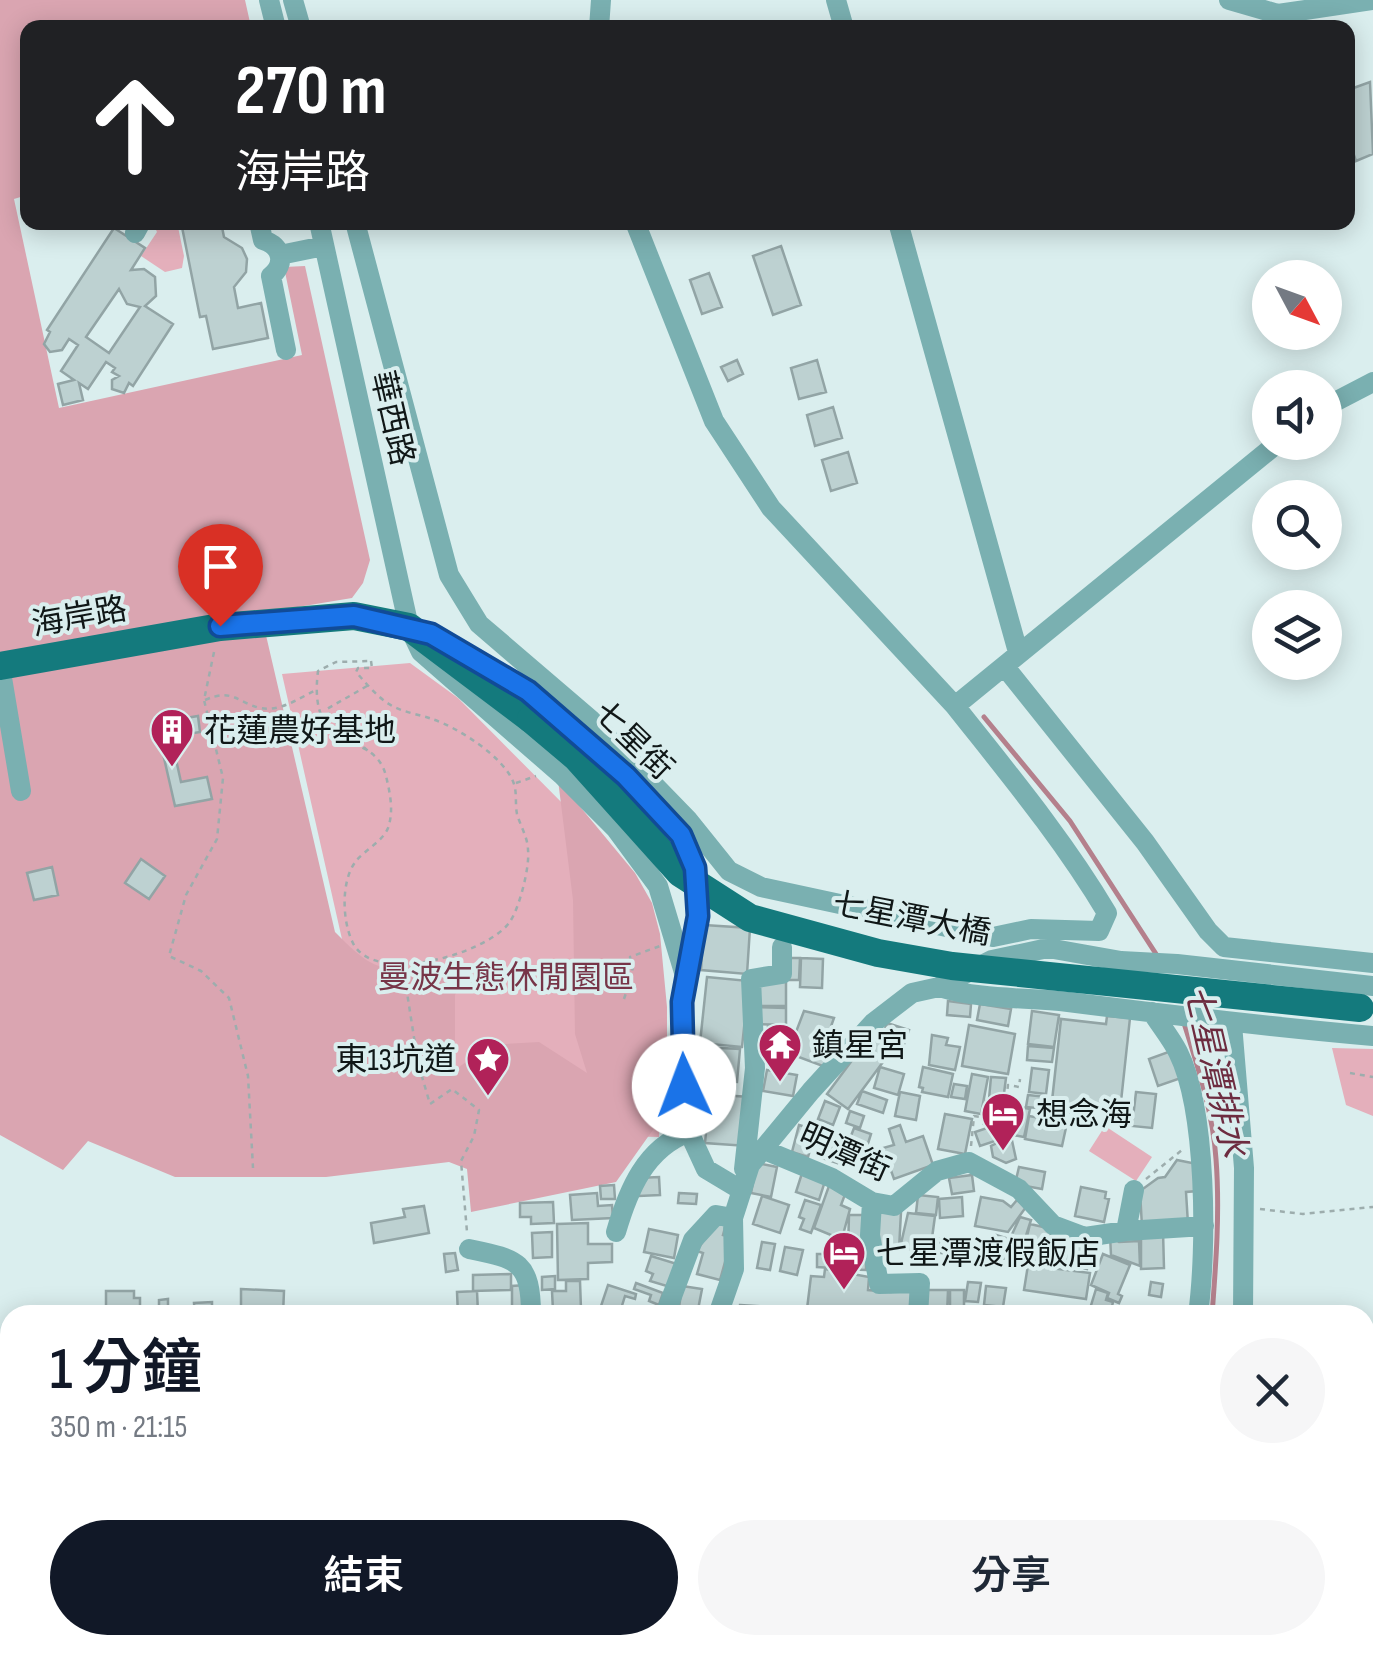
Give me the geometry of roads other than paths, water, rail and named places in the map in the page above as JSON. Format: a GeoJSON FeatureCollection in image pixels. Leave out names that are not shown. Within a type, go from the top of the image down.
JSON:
{"type":"FeatureCollection","features":[{"type":"Feature","properties":{"kind":"main road","name":"海岸路"},"geometry":{"type":"LineString","coordinates":[[0,666],[220,626],[354,616],[409,627]]}},
{"type":"Feature","properties":{"kind":"main road","name":"七星潭大橋"},"geometry":{"type":"LineString","coordinates":[[409,627],[576,757],[680,873],[750,918],[878,952],[952,966],[1369,1001]]}},
{"type":"Feature","properties":{"kind":"street"},"geometry":{"type":"LineString","coordinates":[[1229,0],[1278,14],[1373,0]]}},
{"type":"Feature","properties":{"kind":"street"},"geometry":{"type":"LineString","coordinates":[[261,230],[263,240],[273,244],[280,255],[278,268],[270,276],[286,350]]}},
{"type":"Feature","properties":{"kind":"street","name":"華西路"},"geometry":{"type":"LineString","coordinates":[[321,230],[409,627]]}},
{"type":"Feature","properties":{"kind":"street"},"geometry":{"type":"LineString","coordinates":[[357,230],[448,575],[479,624],[590,720],[688,820],[729,872],[761,887],[993,937],[1031,929],[1100,931],[1107,913],[1061,840],[955,706],[771,508],[714,421],[638,230]]}},
{"type":"Feature","properties":{"kind":"street"},"geometry":{"type":"LineString","coordinates":[[900,230],[1011,659],[1208,931],[1224,947],[1373,963]]}},
{"type":"Feature","properties":{"kind":"street"},"geometry":{"type":"LineString","coordinates":[[280,255],[324,246]]}},
{"type":"Feature","properties":{"kind":"street"},"geometry":{"type":"LineString","coordinates":[[1342,398],[1373,382]]}},
{"type":"Feature","properties":{"kind":"street"},"geometry":{"type":"LineString","coordinates":[[955,706],[1256,460]]}},
{"type":"Feature","properties":{"kind":"street","name":"七星街"},"geometry":{"type":"LineString","coordinates":[[409,627],[421,652],[562,774],[638,856],[658,886],[686,978]]}},
{"type":"Feature","properties":{"kind":"street","name":"七星街"},"geometry":{"type":"LineString","coordinates":[[409,627],[431,634],[528,691],[626,776],[681,835],[695,868],[698,916],[682,1002],[689,1132],[706,1169],[741,1190]]}},
{"type":"Feature","properties":{"kind":"street"},"geometry":{"type":"LineString","coordinates":[[0,666],[21,791]]}},
{"type":"Feature","properties":{"kind":"street"},"geometry":{"type":"LineString","coordinates":[[741,1190],[755,1068],[752,979],[782,974],[782,947]]}},
{"type":"Feature","properties":{"kind":"street"},"geometry":{"type":"LineString","coordinates":[[721,1305],[734,1269],[733,1218],[750,1166],[873,1023],[912,993],[939,987],[992,960],[1048,948],[1121,961],[1176,964],[1369,1001]]}},
{"type":"Feature","properties":{"kind":"street"},"geometry":{"type":"LineString","coordinates":[[939,987],[964,995],[1373,1036]]}},
{"type":"Feature","properties":{"kind":"street"},"geometry":{"type":"LineString","coordinates":[[1160,1013],[1191,1089],[1204,1226],[1199,1305]]}},
{"type":"Feature","properties":{"kind":"street"},"geometry":{"type":"LineString","coordinates":[[1232,1024],[1244,1168],[1243,1305]]}},
{"type":"Feature","properties":{"kind":"street"},"geometry":{"type":"LineString","coordinates":[[616,1232],[630,1187],[669,1139],[689,1132]]}},
{"type":"Feature","properties":{"kind":"street","name":"明潭街"},"geometry":{"type":"LineString","coordinates":[[762,1149],[832,1178],[872,1202],[894,1206],[937,1171],[969,1162],[1019,1189],[1053,1225],[1085,1236],[1126,1230]]}},
{"type":"Feature","properties":{"kind":"street"},"geometry":{"type":"LineString","coordinates":[[1134,1190],[1126,1230],[1204,1226]]}},
{"type":"Feature","properties":{"kind":"street"},"geometry":{"type":"LineString","coordinates":[[872,1202],[870,1235],[879,1284],[920,1283],[919,1305]]}},
{"type":"Feature","properties":{"kind":"street"},"geometry":{"type":"LineString","coordinates":[[668,1305],[693,1240],[716,1215],[733,1218]]}},
{"type":"Feature","properties":{"kind":"street"},"geometry":{"type":"LineString","coordinates":[[469,1249],[515,1260],[524,1272],[530,1305]]}},
{"type":"Feature","properties":{"kind":"waterway","name":"七星潭排水"},"geometry":{"type":"LineString","coordinates":[[984,717],[1070,821],[1158,957]]}},
{"type":"Feature","properties":{"kind":"waterway","name":"七星潭排水"},"geometry":{"type":"LineString","coordinates":[[1184,1023],[1208,1107],[1216,1159],[1218,1218],[1213,1305]]}},
{"type":"Feature","properties":{"kind":"place","name":"花蓮農好基地"},"geometry":{"type":"Point","coordinates":[172,768]}},
{"type":"Feature","properties":{"kind":"place","name":"鎮星宮"},"geometry":{"type":"Point","coordinates":[780,1083]}},
{"type":"Feature","properties":{"kind":"place","name":"東13坑道"},"geometry":{"type":"Point","coordinates":[488,1097]}},
{"type":"Feature","properties":{"kind":"place","name":"想念海"},"geometry":{"type":"Point","coordinates":[1003,1152]}},
{"type":"Feature","properties":{"kind":"place","name":"七星潭渡假飯店"},"geometry":{"type":"Point","coordinates":[844,1291]}},
{"type":"Feature","properties":{"kind":"park label","name":"曼波生態休閒園區"},"geometry":{"type":"Point","coordinates":[506,977]}}]}
